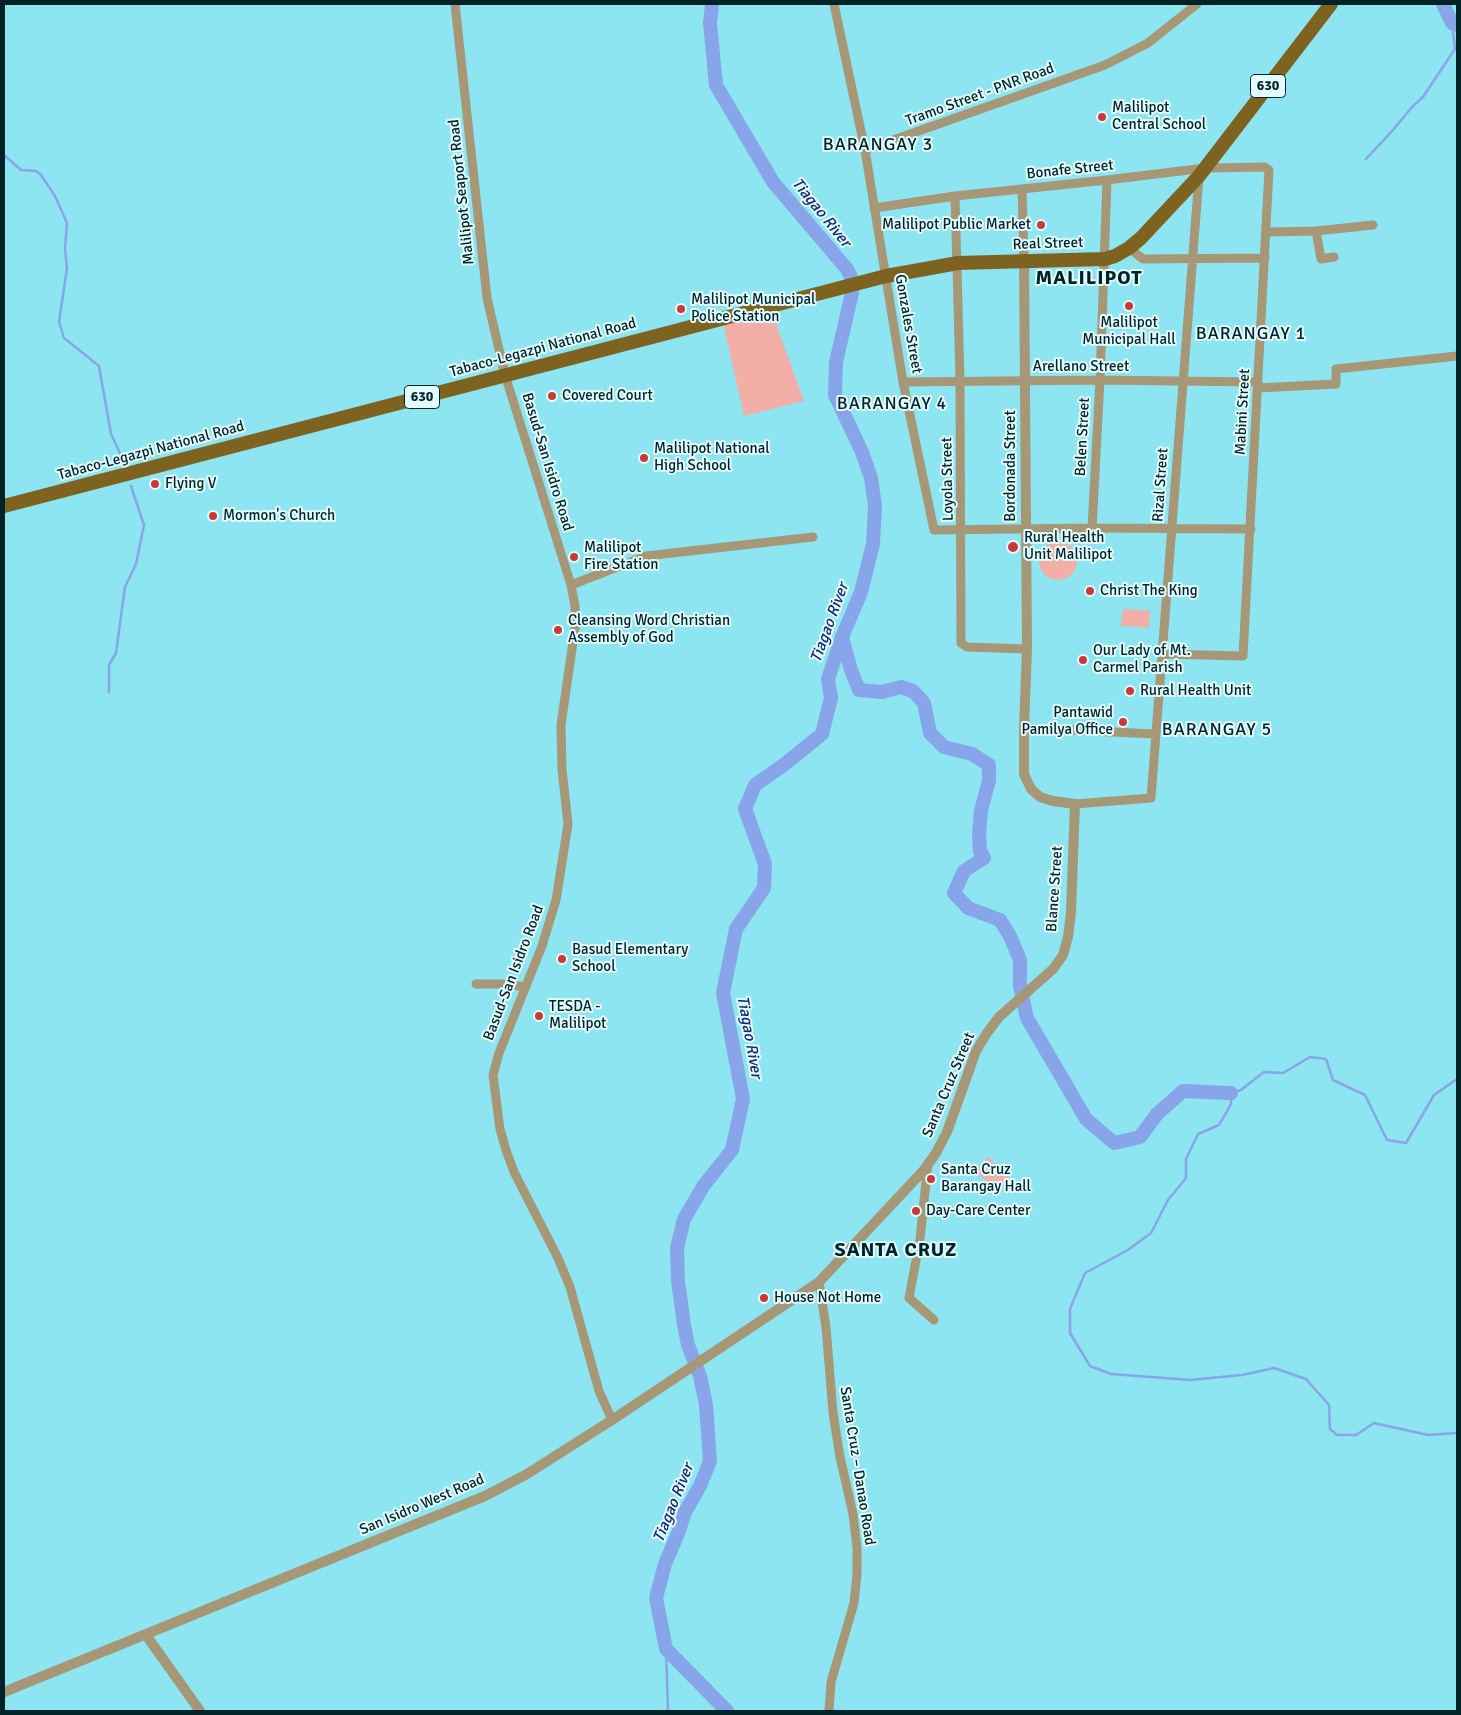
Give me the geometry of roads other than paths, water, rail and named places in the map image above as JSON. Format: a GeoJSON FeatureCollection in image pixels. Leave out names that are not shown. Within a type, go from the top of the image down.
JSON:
{"type":"FeatureCollection","features":[{"type":"Feature","properties":{"kind":"main road","name":"630"},"geometry":{"type":"LineString","coordinates":[[1202,172],[1331,4]]}},
{"type":"Feature","properties":{"kind":"main road","name":"Real Street"},"geometry":{"type":"LineString","coordinates":[[858,283],[958,263],[1105,258],[1115,256],[1129,248],[1162,217],[1202,172]]}},
{"type":"Feature","properties":{"kind":"main road","name":"Tabaco-Legazpi National Road"},"geometry":{"type":"LineString","coordinates":[[4,506],[858,283]]}},
{"type":"Feature","properties":{"kind":"street","name":"Malilipot Seaport Road"},"geometry":{"type":"LineString","coordinates":[[456,4],[487,298],[505,375]]}},
{"type":"Feature","properties":{"kind":"street","name":"Gonzales Street"},"geometry":{"type":"LineString","coordinates":[[834,4],[865,150],[903,382],[934,530],[962,529]]}},
{"type":"Feature","properties":{"kind":"street","name":"Tramo Street - PNR Road"},"geometry":{"type":"LineString","coordinates":[[865,150],[1105,65],[1148,43],[1197,4]]}},
{"type":"Feature","properties":{"kind":"street","name":"Bonafe Street"},"geometry":{"type":"LineString","coordinates":[[874,208],[954,196],[1107,180],[1265,167],[1269,170]]}},
{"type":"Feature","properties":{"kind":"street","name":"Mabini Street"},"geometry":{"type":"LineString","coordinates":[[1163,654],[1244,656],[1266,258],[1269,170]]}},
{"type":"Feature","properties":{"kind":"street","name":"Rizal Street"},"geometry":{"type":"LineString","coordinates":[[1075,804],[1151,798],[1192,259],[1202,172]]}},
{"type":"Feature","properties":{"kind":"street","name":"Belen Street"},"geometry":{"type":"LineString","coordinates":[[1092,528],[1100,380],[1107,180]]}},
{"type":"Feature","properties":{"kind":"street"},"geometry":{"type":"LineString","coordinates":[[1022,189],[1024,260]]}},
{"type":"Feature","properties":{"kind":"street","name":"Loyola Street"},"geometry":{"type":"LineString","coordinates":[[954,196],[958,263],[960,380],[961,643],[967,647],[1027,649]]}},
{"type":"Feature","properties":{"kind":"street"},"geometry":{"type":"LineString","coordinates":[[1267,232],[1316,231],[1373,225]]}},
{"type":"Feature","properties":{"kind":"street"},"geometry":{"type":"LineString","coordinates":[[1316,231],[1321,258],[1334,257]]}},
{"type":"Feature","properties":{"kind":"street"},"geometry":{"type":"LineString","coordinates":[[1129,248],[1143,259],[1266,258]]}},
{"type":"Feature","properties":{"kind":"street","name":"Bordonada Street"},"geometry":{"type":"LineString","coordinates":[[1024,260],[1027,528],[1024,774],[1031,790],[1040,797],[1075,804]]}},
{"type":"Feature","properties":{"kind":"street","name":"Arellano Street"},"geometry":{"type":"LineString","coordinates":[[903,382],[1100,380],[1258,385],[1336,384],[1336,369],[1457,356]]}},
{"type":"Feature","properties":{"kind":"street","name":"Basud-San Isidro Road"},"geometry":{"type":"LineString","coordinates":[[505,375],[570,585],[575,606],[575,628],[563,708],[561,742],[568,824],[556,900],[552,918],[495,1063],[493,1075],[500,1129],[514,1172],[558,1258],[570,1287],[599,1392],[612,1420]]}},
{"type":"Feature","properties":{"kind":"street"},"geometry":{"type":"LineString","coordinates":[[962,529],[1251,529]]}},
{"type":"Feature","properties":{"kind":"street"},"geometry":{"type":"LineString","coordinates":[[570,585],[646,556],[813,537]]}},
{"type":"Feature","properties":{"kind":"street"},"geometry":{"type":"LineString","coordinates":[[1024,728],[1156,734]]}},
{"type":"Feature","properties":{"kind":"street","name":"Blance Street"},"geometry":{"type":"LineString","coordinates":[[1029,991],[1053,969],[1063,955],[1068,936],[1071,912],[1075,804]]}},
{"type":"Feature","properties":{"kind":"street"},"geometry":{"type":"LineString","coordinates":[[476,984],[504,984],[526,987]]}},
{"type":"Feature","properties":{"kind":"street","name":"Santa Cruz Street"},"geometry":{"type":"LineString","coordinates":[[818,1282],[928,1163],[946,1132],[976,1051],[999,1017],[1029,991]]}},
{"type":"Feature","properties":{"kind":"street"},"geometry":{"type":"LineString","coordinates":[[928,1163],[920,1240],[910,1298],[934,1320]]}},
{"type":"Feature","properties":{"kind":"street","name":"San Isidro West Road"},"geometry":{"type":"LineString","coordinates":[[4,1692],[485,1496],[527,1474],[612,1420],[818,1282]]}},
{"type":"Feature","properties":{"kind":"street","name":"Santa Cruz – Danao Road"},"geometry":{"type":"LineString","coordinates":[[818,1282],[826,1327],[833,1413],[840,1457],[853,1514],[858,1574],[854,1603],[831,1682],[829,1711]]}},
{"type":"Feature","properties":{"kind":"street"},"geometry":{"type":"LineString","coordinates":[[146,1635],[200,1711]]}},
{"type":"Feature","properties":{"kind":"waterway","name":"Tiagao River"},"geometry":{"type":"LineString","coordinates":[[712,4],[710,23],[716,85],[773,182],[847,269],[851,277],[852,293],[836,362],[835,395],[862,452],[871,478],[875,506],[873,544],[861,592],[842,637],[828,679],[831,698],[822,734],[755,785],[745,809],[765,864],[764,888],[736,929],[723,993],[743,1099],[732,1150],[704,1185],[684,1219],[677,1248],[678,1281],[684,1325],[688,1345],[700,1376],[706,1405],[710,1461],[700,1486],[685,1512],[665,1564],[656,1598],[666,1649],[727,1711]]}},
{"type":"Feature","properties":{"kind":"waterway"},"geometry":{"type":"LineString","coordinates":[[1443,4],[1452,23],[1457,25]]}},
{"type":"Feature","properties":{"kind":"waterway"},"geometry":{"type":"LineString","coordinates":[[1366,159],[1423,97],[1455,49],[1452,23]]}},
{"type":"Feature","properties":{"kind":"waterway"},"geometry":{"type":"LineString","coordinates":[[4,155],[21,170],[36,171],[41,175],[55,196],[67,223],[65,249],[67,268],[59,322],[64,338],[99,366],[111,434],[125,464]]}},
{"type":"Feature","properties":{"kind":"waterway"},"geometry":{"type":"LineString","coordinates":[[109,692],[109,665],[116,653],[125,587],[136,564],[144,525],[131,486]]}},
{"type":"Feature","properties":{"kind":"waterway"},"geometry":{"type":"LineString","coordinates":[[842,637],[851,670],[859,690],[882,692],[901,687],[913,691],[924,703],[930,733],[944,747],[972,754],[989,765],[989,781],[981,810],[979,834],[980,851],[984,858],[964,871],[954,893],[968,908],[1000,920],[1010,936],[1020,960],[1020,986],[1027,1018],[1086,1119],[1114,1143],[1140,1137],[1157,1114],[1183,1091],[1231,1093]]}},
{"type":"Feature","properties":{"kind":"waterway"},"geometry":{"type":"LineString","coordinates":[[1457,1079],[1434,1095],[1406,1143],[1387,1140],[1365,1095],[1333,1080],[1326,1059],[1310,1057],[1283,1073],[1264,1072],[1241,1090],[1231,1093],[1231,1104],[1219,1125],[1198,1134],[1186,1159],[1186,1178],[1168,1200],[1151,1233],[1128,1250],[1085,1273],[1070,1309],[1070,1333],[1090,1366],[1111,1374],[1190,1380],[1242,1375],[1274,1368],[1306,1379],[1329,1405],[1330,1429],[1337,1435],[1356,1435],[1374,1423],[1428,1435],[1457,1433]]}},
{"type":"Feature","properties":{"kind":"waterway"},"geometry":{"type":"LineString","coordinates":[[666,1649],[668,1711]]}},
{"type":"Feature","properties":{"kind":"place","name":"Malilipot Central School"},"geometry":{"type":"Point","coordinates":[1102,117]}},
{"type":"Feature","properties":{"kind":"place","name":"Malilipot Public Market"},"geometry":{"type":"Point","coordinates":[1041,225]}},
{"type":"Feature","properties":{"kind":"place","name":"Malilipot Municipal Hall"},"geometry":{"type":"Point","coordinates":[1129,306]}},
{"type":"Feature","properties":{"kind":"place","name":"Malilipot Municipal Police Station"},"geometry":{"type":"Point","coordinates":[681,309]}},
{"type":"Feature","properties":{"kind":"place","name":"Covered Court"},"geometry":{"type":"Point","coordinates":[552,396]}},
{"type":"Feature","properties":{"kind":"place","name":"Malilipot National High School"},"geometry":{"type":"Point","coordinates":[644,458]}},
{"type":"Feature","properties":{"kind":"place","name":"Flying V"},"geometry":{"type":"Point","coordinates":[155,484]}},
{"type":"Feature","properties":{"kind":"place","name":"Mormon's Church"},"geometry":{"type":"Point","coordinates":[213,516]}},
{"type":"Feature","properties":{"kind":"place","name":"Rural Health Unit Malilipot"},"geometry":{"type":"Point","coordinates":[1013,547]}},
{"type":"Feature","properties":{"kind":"place","name":"Malilipot Fire Station"},"geometry":{"type":"Point","coordinates":[574,557]}},
{"type":"Feature","properties":{"kind":"place","name":"Christ The King"},"geometry":{"type":"Point","coordinates":[1090,591]}},
{"type":"Feature","properties":{"kind":"place","name":"Cleansing Word Christian Assembly of God"},"geometry":{"type":"Point","coordinates":[558,630]}},
{"type":"Feature","properties":{"kind":"place","name":"Our Lady of Mt. Carmel Parish"},"geometry":{"type":"Point","coordinates":[1083,660]}},
{"type":"Feature","properties":{"kind":"place","name":"Rural Health Unit"},"geometry":{"type":"Point","coordinates":[1130,691]}},
{"type":"Feature","properties":{"kind":"place","name":"Pantawid Pamilya Office"},"geometry":{"type":"Point","coordinates":[1123,722]}},
{"type":"Feature","properties":{"kind":"place","name":"Basud Elementary School"},"geometry":{"type":"Point","coordinates":[562,959]}},
{"type":"Feature","properties":{"kind":"place","name":"TESDA - Malilipot"},"geometry":{"type":"Point","coordinates":[539,1016]}},
{"type":"Feature","properties":{"kind":"place","name":"Santa Cruz Barangay Hall"},"geometry":{"type":"Point","coordinates":[931,1179]}},
{"type":"Feature","properties":{"kind":"place","name":"Day-Care Center"},"geometry":{"type":"Point","coordinates":[916,1211]}},
{"type":"Feature","properties":{"kind":"place","name":"House Not Home"},"geometry":{"type":"Point","coordinates":[764,1298]}},
{"type":"Feature","properties":{"kind":"district","name":"BARANGAY 3"},"geometry":{"type":"Point","coordinates":[878,145]}},
{"type":"Feature","properties":{"kind":"district","name":"MALILIPOT"},"geometry":{"type":"Point","coordinates":[1089,279]}},
{"type":"Feature","properties":{"kind":"district","name":"BARANGAY 1"},"geometry":{"type":"Point","coordinates":[1251,334]}},
{"type":"Feature","properties":{"kind":"district","name":"BARANGAY 4"},"geometry":{"type":"Point","coordinates":[892,404]}},
{"type":"Feature","properties":{"kind":"district","name":"BARANGAY 5"},"geometry":{"type":"Point","coordinates":[1217,730]}},
{"type":"Feature","properties":{"kind":"district","name":"SANTA CRUZ"},"geometry":{"type":"Point","coordinates":[896,1251]}}]}
